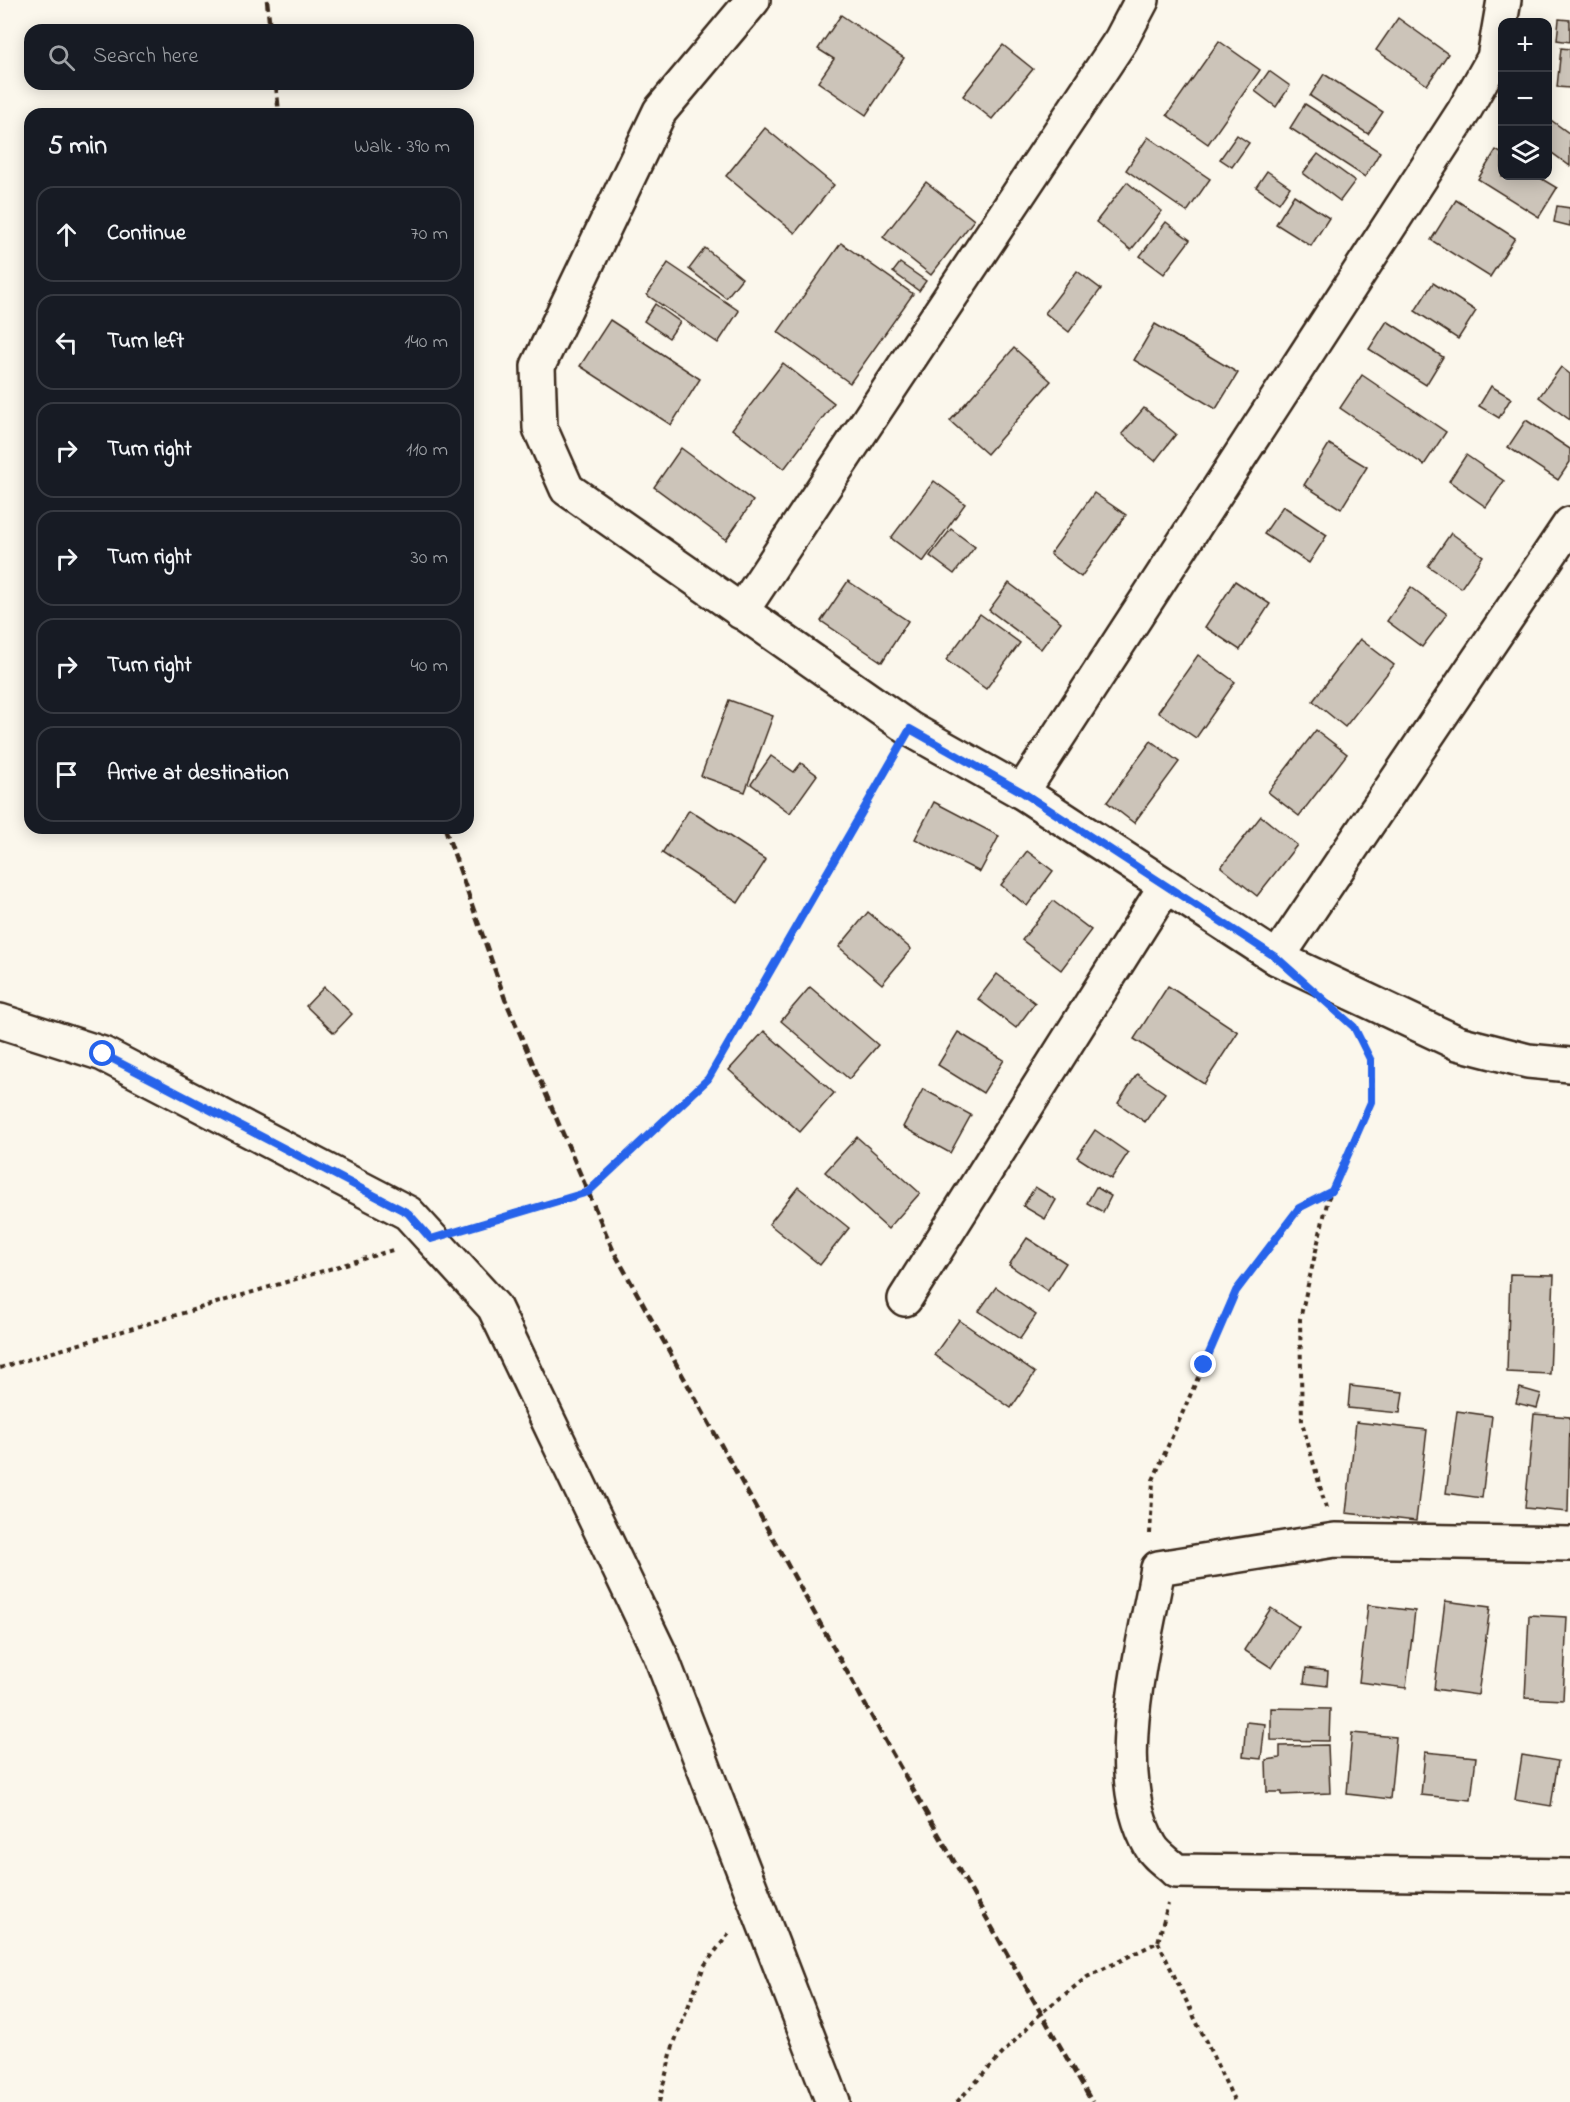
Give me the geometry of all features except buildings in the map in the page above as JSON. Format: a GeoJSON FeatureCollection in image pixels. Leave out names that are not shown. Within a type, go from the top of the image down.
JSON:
{"type":"FeatureCollection","features":[{"type":"Feature","properties":{"kind":"street"},"geometry":{"type":"LineString","coordinates":[[753,0],[660,111],[538,366],[540,428],[567,489],[910,729],[1022,792],[1165,888],[1277,958],[1458,1043],[1528,1061],[1570,1065]]}},
{"type":"Feature","properties":{"kind":"street"},"geometry":{"type":"LineString","coordinates":[[741,612],[1114,50],[1142,0]]}},
{"type":"Feature","properties":{"kind":"street"},"geometry":{"type":"LineString","coordinates":[[1022,792],[1464,111],[1494,58],[1504,0]]}},
{"type":"Feature","properties":{"kind":"street"},"geometry":{"type":"LineString","coordinates":[[1277,958],[1570,524]]}},
{"type":"Feature","properties":{"kind":"street"},"geometry":{"type":"LineString","coordinates":[[906,1299],[1165,888]]}},
{"type":"Feature","properties":{"kind":"street"},"geometry":{"type":"LineString","coordinates":[[0,1021],[103,1054],[408,1213],[494,1307],[660,1654],[833,2102]]}},
{"type":"Feature","properties":{"kind":"street"},"geometry":{"type":"LineString","coordinates":[[1570,1544],[1335,1540],[1158,1568],[1133,1707],[1130,1790],[1150,1846],[1176,1871],[1570,1876]]}},
{"type":"Feature","properties":{"kind":"path"},"geometry":{"type":"LineString","coordinates":[[0,1368],[588,1192],[708,1079],[910,729]]}},
{"type":"Feature","properties":{"kind":"path"},"geometry":{"type":"LineString","coordinates":[[1335,1540],[1302,1422],[1300,1319],[1332,1191],[1371,1102],[1371,1061],[1354,1027]]}},
{"type":"Feature","properties":{"kind":"path"},"geometry":{"type":"LineString","coordinates":[[1158,1568],[1150,1534],[1153,1480],[1236,1291],[1299,1208],[1332,1191]]}},
{"type":"Feature","properties":{"kind":"path"},"geometry":{"type":"LineString","coordinates":[[1176,1871],[1158,1942],[1235,2102]]}},
{"type":"Feature","properties":{"kind":"path"},"geometry":{"type":"LineString","coordinates":[[659,2102],[672,2046],[704,1966],[754,1901]]}},
{"type":"Feature","properties":{"kind":"path"},"geometry":{"type":"LineString","coordinates":[[957,2102],[1041,2013],[1087,1977],[1158,1942]]}},
{"type":"Feature","properties":{"kind":"railway"},"geometry":{"type":"LineString","coordinates":[[267,0],[269,24]]}},
{"type":"Feature","properties":{"kind":"railway"},"geometry":{"type":"LineString","coordinates":[[277,90],[278,108]]}},
{"type":"Feature","properties":{"kind":"railway"},"geometry":{"type":"LineString","coordinates":[[447,834],[505,999],[613,1250],[892,1753],[1092,2102]]}},
{"type":"Feature","properties":{"kind":"route"},"geometry":{"type":"LineString","coordinates":[[103,1054],[408,1213],[431,1239],[588,1192],[708,1079],[910,729],[1022,792],[1165,888],[1277,958],[1354,1027],[1371,1061],[1371,1102],[1332,1191],[1299,1208],[1236,1291],[1204,1365]]}}]}
